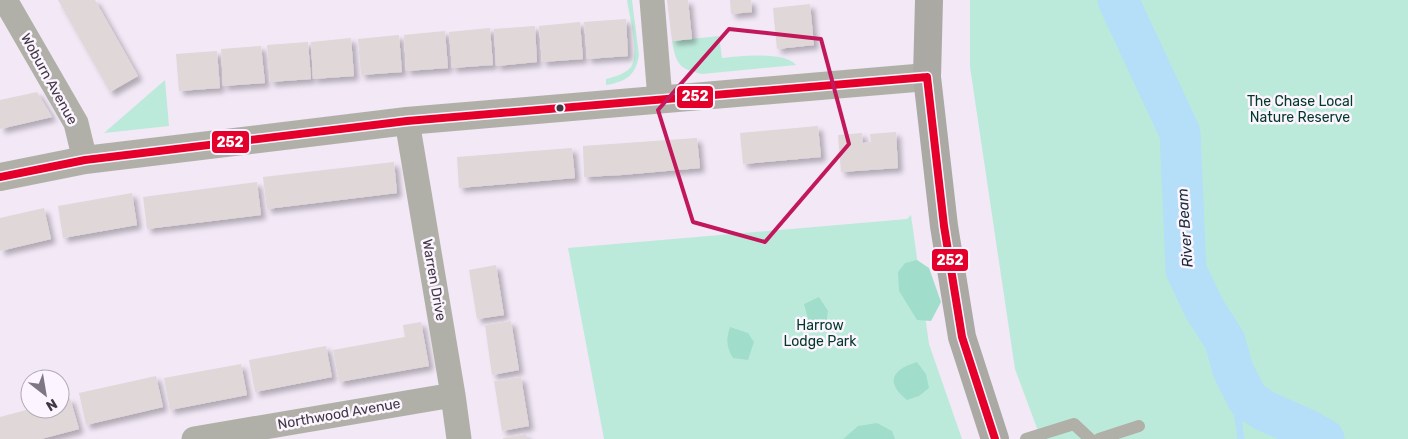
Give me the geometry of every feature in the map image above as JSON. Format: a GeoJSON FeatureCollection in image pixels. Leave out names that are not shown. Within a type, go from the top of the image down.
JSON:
{"type":"FeatureCollection","features":[{"type":"Feature","properties":{"kind":"main road"},"geometry":{"type":"LineString","coordinates":[[929,0],[927,78],[944,226],[962,337],[995,439]]}},
{"type":"Feature","properties":{"kind":"street","name":"Woburn Avenue"},"geometry":{"type":"LineString","coordinates":[[5,0],[76,123],[85,160]]}},
{"type":"Feature","properties":{"kind":"street"},"geometry":{"type":"LineString","coordinates":[[652,0],[660,99]]}},
{"type":"Feature","properties":{"kind":"street"},"geometry":{"type":"LineString","coordinates":[[0,177],[85,160],[407,121],[927,78]]}},
{"type":"Feature","properties":{"kind":"street","name":"Warren Drive"},"geometry":{"type":"LineString","coordinates":[[407,121],[454,394],[459,439]]}},
{"type":"Feature","properties":{"kind":"street","name":"Northwood Avenue"},"geometry":{"type":"LineString","coordinates":[[194,439],[454,394]]}},
{"type":"Feature","properties":{"kind":"lane"},"geometry":{"type":"LineString","coordinates":[[1026,439],[1074,424],[1090,439]]}},
{"type":"Feature","properties":{"kind":"lane"},"geometry":{"type":"LineString","coordinates":[[1099,439],[1139,426]]}},
{"type":"Feature","properties":{"kind":"highlighted area"},"geometry":{"type":"Polygon","coordinates":[[[729,29],[821,39],[849,144],[765,242],[693,222],[658,110],[729,29]]]}},
{"type":"Feature","properties":{"kind":"green space"},"geometry":{"type":"Polygon","coordinates":[[[627,0],[632,0],[639,55],[638,62],[629,76],[619,82],[606,85],[606,79],[626,72],[631,67],[633,61],[634,44],[627,0]]]}},
{"type":"Feature","properties":{"kind":"green space","name":"The Chase Local Nature Reserve"},"geometry":{"type":"Polygon","coordinates":[[[970,0],[1408,0],[1408,439],[1041,439],[1015,369],[970,67],[970,0]]]}},
{"type":"Feature","properties":{"kind":"green space"},"geometry":{"type":"Polygon","coordinates":[[[719,36],[722,58],[772,56],[790,61],[796,65],[702,74],[688,70],[677,60],[672,41],[719,36]]]}},
{"type":"Feature","properties":{"kind":"green space"},"geometry":{"type":"Polygon","coordinates":[[[165,80],[169,126],[104,133],[165,80]]]}},
{"type":"Feature","properties":{"kind":"green space","name":"Harrow Lodge Park"},"geometry":{"type":"Polygon","coordinates":[[[911,215],[929,344],[962,439],[604,439],[568,248],[907,219],[911,215]]]}},
{"type":"Feature","properties":{"kind":"green space"},"geometry":{"type":"Polygon","coordinates":[[[917,260],[929,268],[941,302],[931,321],[917,320],[899,291],[898,272],[905,263],[917,260]]]}},
{"type":"Feature","properties":{"kind":"green space"},"geometry":{"type":"Polygon","coordinates":[[[819,297],[828,311],[826,326],[810,326],[804,304],[819,297]]]}},
{"type":"Feature","properties":{"kind":"green space"},"geometry":{"type":"Polygon","coordinates":[[[730,327],[748,333],[754,342],[748,360],[733,358],[727,342],[730,327]]]}},
{"type":"Feature","properties":{"kind":"green space"},"geometry":{"type":"Polygon","coordinates":[[[917,362],[926,374],[929,388],[919,396],[907,400],[895,387],[894,377],[902,368],[917,362]]]}},
{"type":"Feature","properties":{"kind":"green space"},"geometry":{"type":"Polygon","coordinates":[[[877,423],[892,431],[895,439],[843,439],[858,426],[877,423]]]}},
{"type":"Feature","properties":{"kind":"building"},"geometry":{"type":"Polygon","coordinates":[[[58,0],[95,0],[138,76],[110,92],[58,0]]]}},
{"type":"Feature","properties":{"kind":"building"},"geometry":{"type":"Polygon","coordinates":[[[667,0],[688,0],[692,39],[672,41],[667,0]]]}},
{"type":"Feature","properties":{"kind":"building"},"geometry":{"type":"Polygon","coordinates":[[[730,0],[751,0],[752,12],[731,14],[730,0]]]}},
{"type":"Feature","properties":{"kind":"building"},"geometry":{"type":"Polygon","coordinates":[[[810,4],[814,45],[777,49],[773,8],[810,4]]]}},
{"type":"Feature","properties":{"kind":"building"},"geometry":{"type":"Polygon","coordinates":[[[626,19],[628,56],[587,59],[584,22],[626,19]]]}},
{"type":"Feature","properties":{"kind":"building"},"geometry":{"type":"Polygon","coordinates":[[[580,22],[583,59],[542,62],[539,26],[580,22]]]}},
{"type":"Feature","properties":{"kind":"building"},"geometry":{"type":"Polygon","coordinates":[[[535,26],[537,62],[496,66],[494,29],[535,26]]]}},
{"type":"Feature","properties":{"kind":"building"},"geometry":{"type":"Polygon","coordinates":[[[490,28],[493,65],[452,68],[449,32],[490,28]]]}},
{"type":"Feature","properties":{"kind":"building"},"geometry":{"type":"Polygon","coordinates":[[[445,31],[448,68],[406,71],[404,35],[445,31]]]}},
{"type":"Feature","properties":{"kind":"building"},"geometry":{"type":"Polygon","coordinates":[[[399,35],[402,72],[361,75],[358,39],[399,35]]]}},
{"type":"Feature","properties":{"kind":"building"},"geometry":{"type":"Polygon","coordinates":[[[351,38],[354,76],[313,79],[311,42],[351,38]]]}},
{"type":"Feature","properties":{"kind":"building"},"geometry":{"type":"Polygon","coordinates":[[[308,42],[311,79],[270,82],[267,45],[308,42]]]}},
{"type":"Feature","properties":{"kind":"building"},"geometry":{"type":"Polygon","coordinates":[[[261,46],[265,83],[223,86],[221,49],[261,46]]]}},
{"type":"Feature","properties":{"kind":"building"},"geometry":{"type":"Polygon","coordinates":[[[217,51],[220,88],[179,91],[176,54],[217,51]]]}},
{"type":"Feature","properties":{"kind":"building"},"geometry":{"type":"Polygon","coordinates":[[[37,92],[52,117],[0,129],[0,100],[37,92]]]}},
{"type":"Feature","properties":{"kind":"building"},"geometry":{"type":"Polygon","coordinates":[[[818,126],[821,157],[743,164],[740,133],[818,126]]]}},
{"type":"Feature","properties":{"kind":"building"},"geometry":{"type":"Polygon","coordinates":[[[896,132],[898,168],[841,172],[838,135],[862,133],[863,143],[871,142],[870,134],[896,132]]]}},
{"type":"Feature","properties":{"kind":"building"},"geometry":{"type":"Polygon","coordinates":[[[697,138],[700,168],[584,177],[583,146],[697,138]]]}},
{"type":"Feature","properties":{"kind":"building"},"geometry":{"type":"Polygon","coordinates":[[[572,148],[575,178],[459,188],[457,157],[572,148]]]}},
{"type":"Feature","properties":{"kind":"building"},"geometry":{"type":"Polygon","coordinates":[[[394,162],[397,193],[267,209],[263,177],[394,162]]]}},
{"type":"Feature","properties":{"kind":"building"},"geometry":{"type":"Polygon","coordinates":[[[257,182],[261,215],[147,229],[143,197],[257,182]]]}},
{"type":"Feature","properties":{"kind":"building"},"geometry":{"type":"Polygon","coordinates":[[[132,193],[137,225],[63,238],[58,206],[132,193]]]}},
{"type":"Feature","properties":{"kind":"building"},"geometry":{"type":"Polygon","coordinates":[[[44,208],[51,239],[0,251],[0,218],[44,208]]]}},
{"type":"Feature","properties":{"kind":"building"},"geometry":{"type":"Polygon","coordinates":[[[496,265],[504,315],[477,319],[469,270],[496,265]]]}},
{"type":"Feature","properties":{"kind":"building"},"geometry":{"type":"Polygon","coordinates":[[[511,321],[519,370],[492,375],[485,325],[511,321]]]}},
{"type":"Feature","properties":{"kind":"building"},"geometry":{"type":"Polygon","coordinates":[[[421,322],[429,366],[339,382],[333,350],[405,337],[403,325],[421,322]]]}},
{"type":"Feature","properties":{"kind":"building"},"geometry":{"type":"Polygon","coordinates":[[[326,346],[332,377],[255,392],[249,360],[326,346]]]}},
{"type":"Feature","properties":{"kind":"building"},"geometry":{"type":"Polygon","coordinates":[[[241,364],[247,395],[170,410],[164,378],[241,364]]]}},
{"type":"Feature","properties":{"kind":"building"},"geometry":{"type":"Polygon","coordinates":[[[156,376],[163,407],[86,425],[79,393],[156,376]]]}},
{"type":"Feature","properties":{"kind":"building"},"geometry":{"type":"Polygon","coordinates":[[[521,377],[529,426],[502,431],[494,381],[521,377]]]}},
{"type":"Feature","properties":{"kind":"building"},"geometry":{"type":"Polygon","coordinates":[[[70,398],[79,429],[41,439],[0,439],[0,417],[20,412],[20,419],[70,419],[70,398]]]}},
{"type":"Feature","properties":{"kind":"building"},"geometry":{"type":"Polygon","coordinates":[[[526,434],[527,439],[503,439],[503,438],[526,434]]]}},
{"type":"Feature","properties":{"kind":"waterway","name":"River Beam"},"geometry":{"type":"LineString","coordinates":[[1118,0],[1180,133],[1186,270],[1204,308],[1225,341],[1233,370],[1248,400],[1265,411],[1324,439]]}},
{"type":"Feature","properties":{"kind":"waterway"},"geometry":{"type":"LineString","coordinates":[[1229,354],[1241,439]]}},
{"type":"Feature","properties":{"kind":"transit line","name":"252"},"geometry":{"type":"LineString","coordinates":[[927,77],[944,226],[962,337],[995,439]]}},
{"type":"Feature","properties":{"kind":"transit line","name":"252"},"geometry":{"type":"LineString","coordinates":[[0,177],[85,160],[407,121],[927,77]]}}]}
